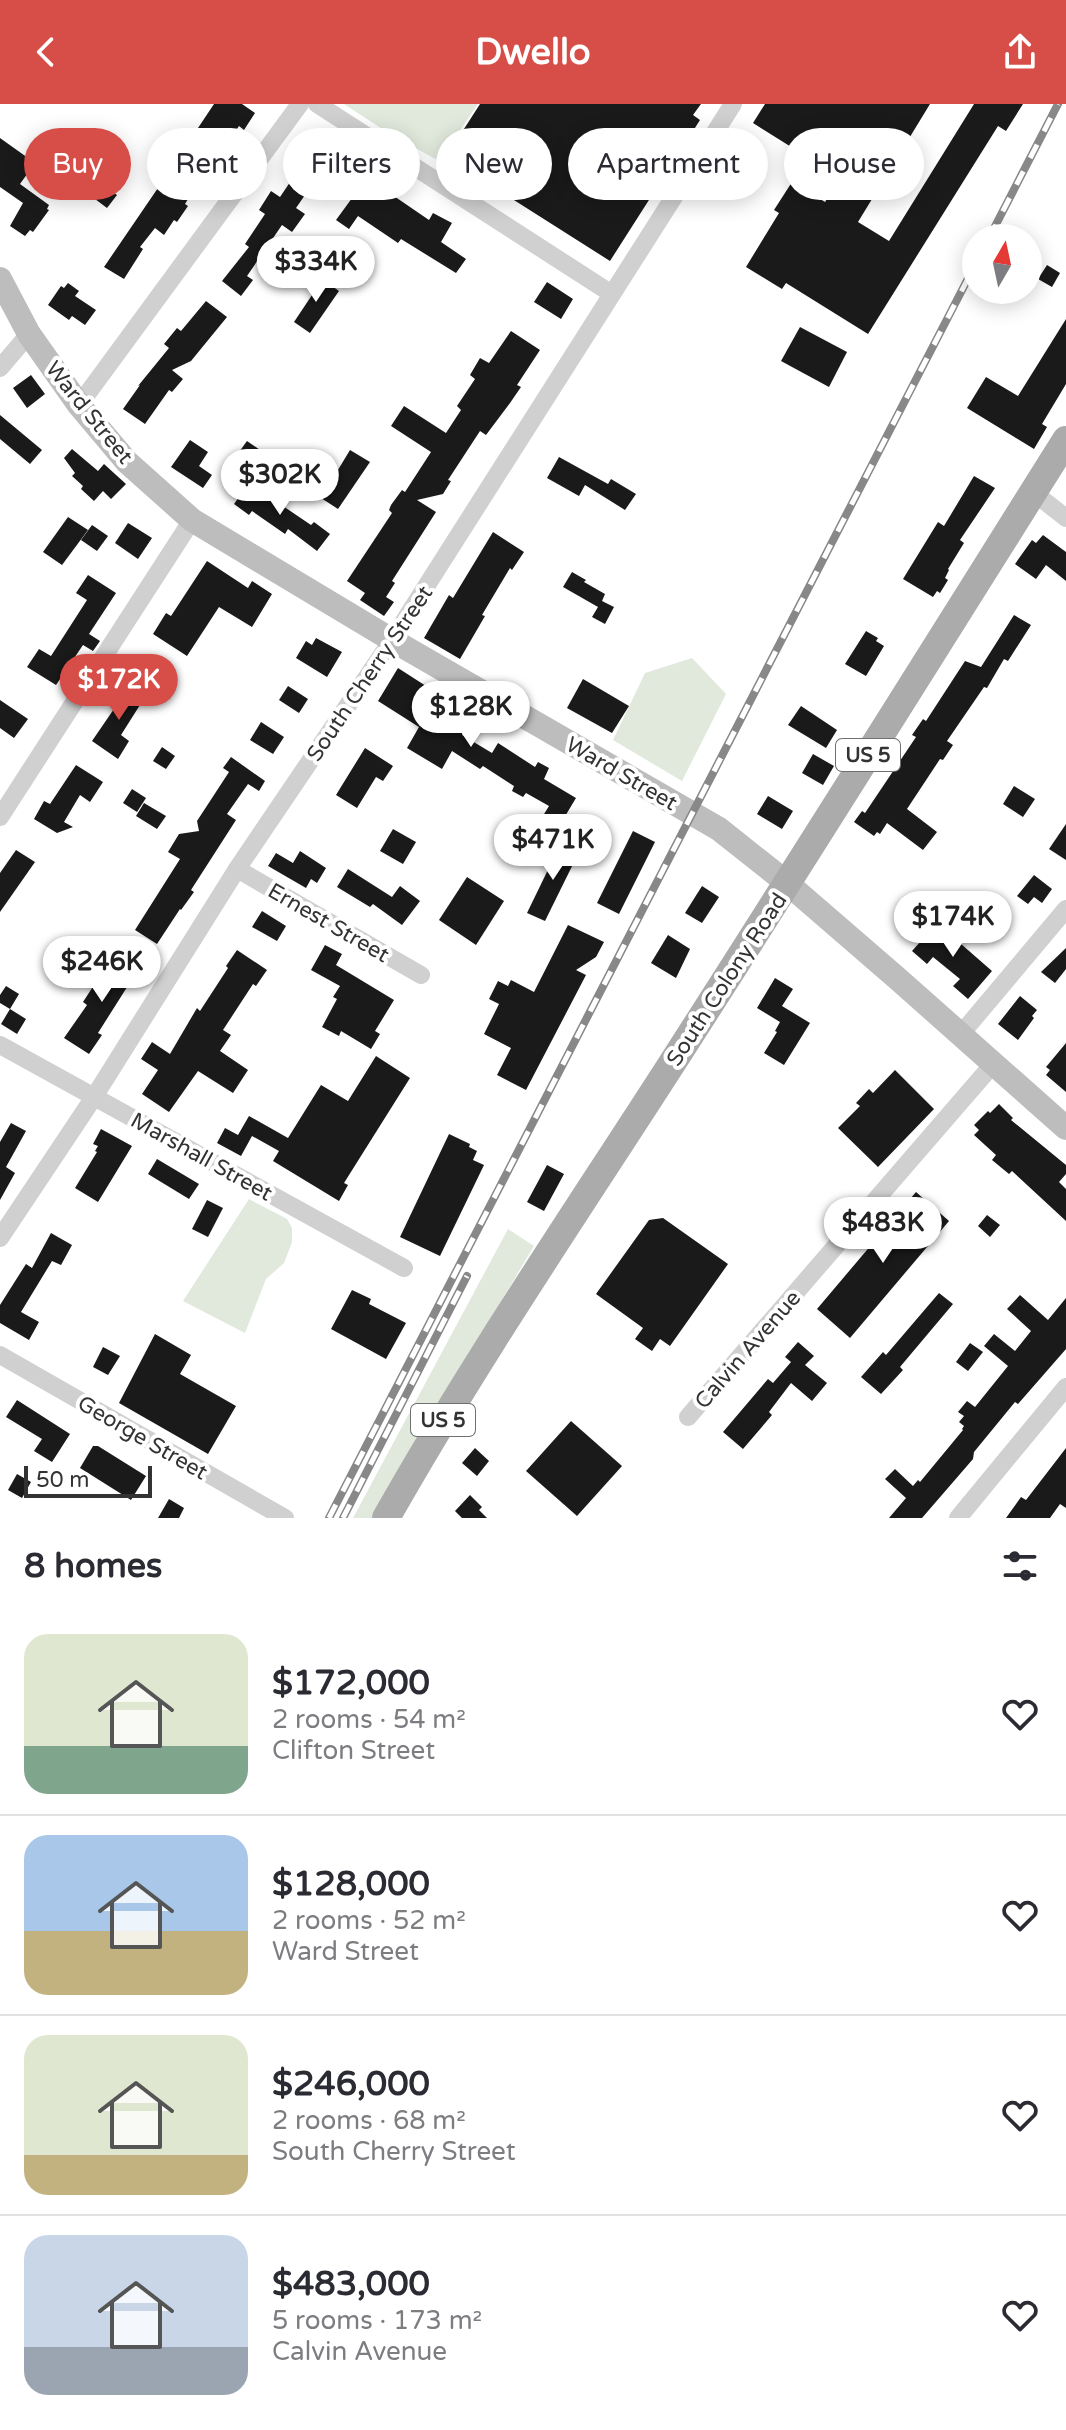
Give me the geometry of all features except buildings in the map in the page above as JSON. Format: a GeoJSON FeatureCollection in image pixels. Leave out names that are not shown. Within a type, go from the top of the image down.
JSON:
{"type":"FeatureCollection","features":[{"type":"Feature","properties":{"kind":"main road","name":"South Colony Road"},"geometry":{"type":"LineString","coordinates":[[386,1518],[504,1323],[787,883],[1066,440]]}},
{"type":"Feature","properties":{"kind":"street"},"geometry":{"type":"LineString","coordinates":[[79,405],[300,104]]}},
{"type":"Feature","properties":{"kind":"street"},"geometry":{"type":"LineString","coordinates":[[317,104],[612,294]]}},
{"type":"Feature","properties":{"kind":"street","name":"South Cherry Street"},"geometry":{"type":"LineString","coordinates":[[0,1238],[94,1097],[237,869],[392,640],[733,104]]}},
{"type":"Feature","properties":{"kind":"street","name":"Ward Street"},"geometry":{"type":"LineString","coordinates":[[0,279],[29,334],[79,405],[127,462],[192,520],[392,640],[711,824],[787,883],[1066,1128]]}},
{"type":"Feature","properties":{"kind":"street"},"geometry":{"type":"LineString","coordinates":[[0,368],[29,334]]}},
{"type":"Feature","properties":{"kind":"street"},"geometry":{"type":"LineString","coordinates":[[1033,492],[1066,518]]}},
{"type":"Feature","properties":{"kind":"street"},"geometry":{"type":"LineString","coordinates":[[0,817],[192,520]]}},
{"type":"Feature","properties":{"kind":"street","name":"Ernest Street"},"geometry":{"type":"LineString","coordinates":[[237,869],[421,975]]}},
{"type":"Feature","properties":{"kind":"street"},"geometry":{"type":"LineString","coordinates":[[961,1034],[1066,909]]}},
{"type":"Feature","properties":{"kind":"street","name":"Marshall Street"},"geometry":{"type":"LineString","coordinates":[[0,1045],[404,1268]]}},
{"type":"Feature","properties":{"kind":"street","name":"Calvin Avenue"},"geometry":{"type":"LineString","coordinates":[[688,1417],[994,1063]]}},
{"type":"Feature","properties":{"kind":"street","name":"George Street"},"geometry":{"type":"LineString","coordinates":[[0,1355],[285,1518]]}},
{"type":"Feature","properties":{"kind":"street"},"geometry":{"type":"LineString","coordinates":[[958,1518],[1066,1387]]}},
{"type":"Feature","properties":{"kind":"shaded area"},"geometry":{"type":"Polygon","coordinates":[[[344,104],[478,104],[462,128],[436,128],[436,159],[420,151],[420,128],[381,128],[344,104]]]}},
{"type":"Feature","properties":{"kind":"shaded area"},"geometry":{"type":"Polygon","coordinates":[[[692,658],[726,694],[682,781],[613,740],[645,673],[692,658]]]}},
{"type":"Feature","properties":{"kind":"shaded area"},"geometry":{"type":"Polygon","coordinates":[[[249,1199],[287,1219],[292,1228],[292,1242],[284,1263],[266,1279],[245,1333],[183,1301],[249,1199]]]}},
{"type":"Feature","properties":{"kind":"shaded area"},"geometry":{"type":"Polygon","coordinates":[[[508,1229],[534,1246],[372,1518],[353,1518],[508,1229]]]}},
{"type":"Feature","properties":{"kind":"railway"},"geometry":{"type":"LineString","coordinates":[[996,224],[1058,104]]}},
{"type":"Feature","properties":{"kind":"railway"},"geometry":{"type":"LineString","coordinates":[[329,1518],[962,290]]}},
{"type":"Feature","properties":{"kind":"railway"},"geometry":{"type":"LineString","coordinates":[[343,1518],[467,1276]]}}]}
